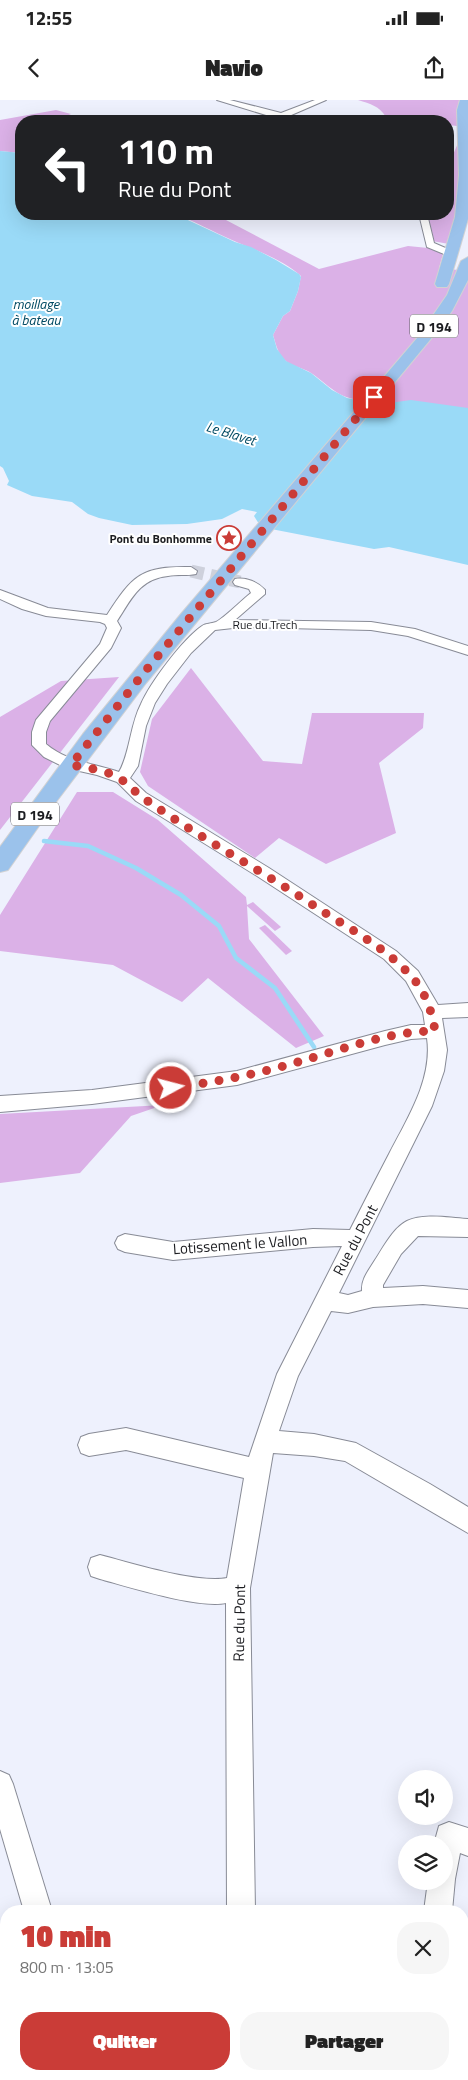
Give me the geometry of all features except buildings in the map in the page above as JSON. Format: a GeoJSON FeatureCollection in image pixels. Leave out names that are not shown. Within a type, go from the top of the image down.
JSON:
{"type":"FeatureCollection","features":[{"type":"Feature","properties":{"kind":"main road","name":"D 194"},"geometry":{"type":"LineString","coordinates":[[466,100],[468,145]]}},
{"type":"Feature","properties":{"kind":"main road","name":"D 194"},"geometry":{"type":"LineString","coordinates":[[0,864],[71,765],[142,675],[231,580],[387,382],[424,330],[435,305],[462,217],[465,175],[463,110],[466,100]]}},
{"type":"Feature","properties":{"kind":"main road","name":"D 194"},"geometry":{"type":"LineString","coordinates":[[387,382],[418,348],[450,303],[458,291],[468,262]]}},
{"type":"Feature","properties":{"kind":"street"},"geometry":{"type":"LineString","coordinates":[[284,115],[322,100]]}},
{"type":"Feature","properties":{"kind":"street"},"geometry":{"type":"LineString","coordinates":[[227,101],[277,115]]}},
{"type":"Feature","properties":{"kind":"street"},"geometry":{"type":"LineString","coordinates":[[424,220],[428,241],[448,249]]}},
{"type":"Feature","properties":{"kind":"street"},"geometry":{"type":"LineString","coordinates":[[2,599],[46,612],[102,618],[110,622],[129,592],[143,579],[162,572],[191,572]]}},
{"type":"Feature","properties":{"kind":"street"},"geometry":{"type":"LineString","coordinates":[[220,625],[258,594],[258,590],[254,586],[231,580]]}},
{"type":"Feature","properties":{"kind":"street","name":"Rue du Pont"},"geometry":{"type":"LineString","coordinates":[[110,622],[114,628],[106,644],[43,720],[39,732],[39,745],[49,754],[71,765],[100,771],[122,779],[141,796],[172,817],[262,872],[390,955],[412,976],[424,994],[433,1022],[438,1050],[435,1072],[423,1106],[354,1239],[288,1374],[264,1441],[257,1470],[238,1588],[241,1905]]}},
{"type":"Feature","properties":{"kind":"street","name":"Rue du Trech"},"geometry":{"type":"LineString","coordinates":[[122,779],[130,766],[139,726],[148,703],[161,682],[186,650],[205,630],[220,625],[242,623],[371,626],[410,632],[468,651]]}},
{"type":"Feature","properties":{"kind":"street"},"geometry":{"type":"LineString","coordinates":[[0,1104],[92,1097],[237,1078],[411,1032],[468,1010]]}},
{"type":"Feature","properties":{"kind":"street"},"geometry":{"type":"LineString","coordinates":[[373,1298],[372,1284],[394,1248],[412,1228],[425,1226],[468,1228]]}},
{"type":"Feature","properties":{"kind":"street","name":"Lotissement le Vallon"},"geometry":{"type":"LineString","coordinates":[[125,1243],[173,1251],[313,1238],[341,1237],[354,1239]]}},
{"type":"Feature","properties":{"kind":"street"},"geometry":{"type":"LineString","coordinates":[[324,1300],[348,1304],[373,1298],[423,1295],[468,1299]]}},
{"type":"Feature","properties":{"kind":"street"},"geometry":{"type":"LineString","coordinates":[[89,1445],[126,1439],[257,1470]]}},
{"type":"Feature","properties":{"kind":"street"},"geometry":{"type":"LineString","coordinates":[[264,1441],[314,1445],[348,1451],[422,1492],[468,1521]]}},
{"type":"Feature","properties":{"kind":"street"},"geometry":{"type":"LineString","coordinates":[[100,1567],[155,1582],[215,1594],[238,1588]]}},
{"type":"Feature","properties":{"kind":"street"},"geometry":{"type":"LineString","coordinates":[[0,1784],[36,1905]]}},
{"type":"Feature","properties":{"kind":"street"},"geometry":{"type":"LineString","coordinates":[[453,1837],[468,1842]]}},
{"type":"Feature","properties":{"kind":"street"},"geometry":{"type":"LineString","coordinates":[[439,1905],[441,1890]]}},
{"type":"Feature","properties":{"kind":"shaded area"},"geometry":{"type":"Polygon","coordinates":[[[358,100],[459,100],[457,126],[454,126],[454,115],[384,115],[371,104],[358,100]]]}},
{"type":"Feature","properties":{"kind":"shaded area"},"geometry":{"type":"Polygon","coordinates":[[[56,110],[71,114],[69,115],[28,115],[56,110]]]}},
{"type":"Feature","properties":{"kind":"shaded area"},"geometry":{"type":"Polygon","coordinates":[[[15,117],[15,152],[0,151],[0,120],[15,117]]]}},
{"type":"Feature","properties":{"kind":"shaded area"},"geometry":{"type":"Polygon","coordinates":[[[459,141],[460,167],[454,218],[454,152],[459,141]]]}},
{"type":"Feature","properties":{"kind":"shaded area"},"geometry":{"type":"Polygon","coordinates":[[[190,220],[226,220],[319,269],[408,246],[428,248],[443,254],[439,268],[468,271],[468,447],[365,399],[349,398],[342,395],[308,371],[287,362],[279,353],[273,335],[283,316],[290,311],[298,291],[301,276],[285,264],[190,220]]]}},
{"type":"Feature","properties":{"kind":"shaded area"},"geometry":{"type":"Polygon","coordinates":[[[428,220],[454,220],[449,244],[432,241],[428,220]]]}},
{"type":"Feature","properties":{"kind":"shaded area"},"geometry":{"type":"Polygon","coordinates":[[[191,668],[263,761],[302,764],[312,713],[424,713],[423,728],[379,763],[396,833],[326,864],[279,838],[255,858],[148,786],[140,772],[152,719],[191,668]]]}},
{"type":"Feature","properties":{"kind":"shaded area"},"geometry":{"type":"Polygon","coordinates":[[[119,677],[0,830],[0,717],[61,681],[119,677]]]}},
{"type":"Feature","properties":{"kind":"shaded area"},"geometry":{"type":"Polygon","coordinates":[[[77,792],[113,792],[158,820],[246,897],[247,905],[253,902],[281,927],[275,931],[247,906],[249,939],[324,1036],[296,1048],[208,978],[182,1002],[113,965],[0,951],[0,915],[77,792]]]}},
{"type":"Feature","properties":{"kind":"shaded area"},"geometry":{"type":"Polygon","coordinates":[[[265,925],[292,951],[286,955],[259,928],[265,925]]]}},
{"type":"Feature","properties":{"kind":"shaded area"},"geometry":{"type":"Polygon","coordinates":[[[163,1105],[131,1116],[80,1173],[0,1183],[0,1114],[163,1105]]]}},
{"type":"Feature","properties":{"kind":"water"},"geometry":{"type":"Polygon","coordinates":[[[0,151],[15,152],[15,220],[188,220],[235,242],[251,247],[299,274],[301,277],[298,291],[290,311],[283,316],[273,335],[277,349],[286,361],[311,373],[332,390],[347,398],[357,400],[378,399],[389,403],[411,400],[468,408],[468,565],[389,547],[374,549],[266,528],[259,524],[254,516],[257,512],[242,509],[222,519],[187,524],[132,525],[88,514],[72,502],[32,496],[7,485],[9,481],[3,468],[0,466],[0,151]]]}},
{"type":"Feature","properties":{"kind":"waterway"},"geometry":{"type":"LineString","coordinates":[[44,841],[88,846],[136,868],[181,895],[219,926],[236,958],[275,988],[314,1047]]}},
{"type":"Feature","properties":{"kind":"tunnel"},"geometry":{"type":"LineString","coordinates":[[191,571],[240,582]]}},
{"type":"Feature","properties":{"kind":"place","name":"Pont du Bonhomme"},"geometry":{"type":"Point","coordinates":[229,538]}},
{"type":"Feature","properties":{"kind":"route"},"geometry":{"type":"LineString","coordinates":[[171,1088],[237,1078],[385,1038],[411,1032],[435,1031],[432,1012],[424,994],[412,976],[390,955],[262,872],[187,827],[141,796],[122,779],[100,771],[71,765],[142,675],[374,397]]}},
{"type":"Feature","properties":{"kind":"water label","name":"moillage à bateau"},"geometry":{"type":"Point","coordinates":[36,312]}},
{"type":"Feature","properties":{"kind":"water label","name":"Le Blavet"},"geometry":{"type":"Point","coordinates":[231,433]}}]}
